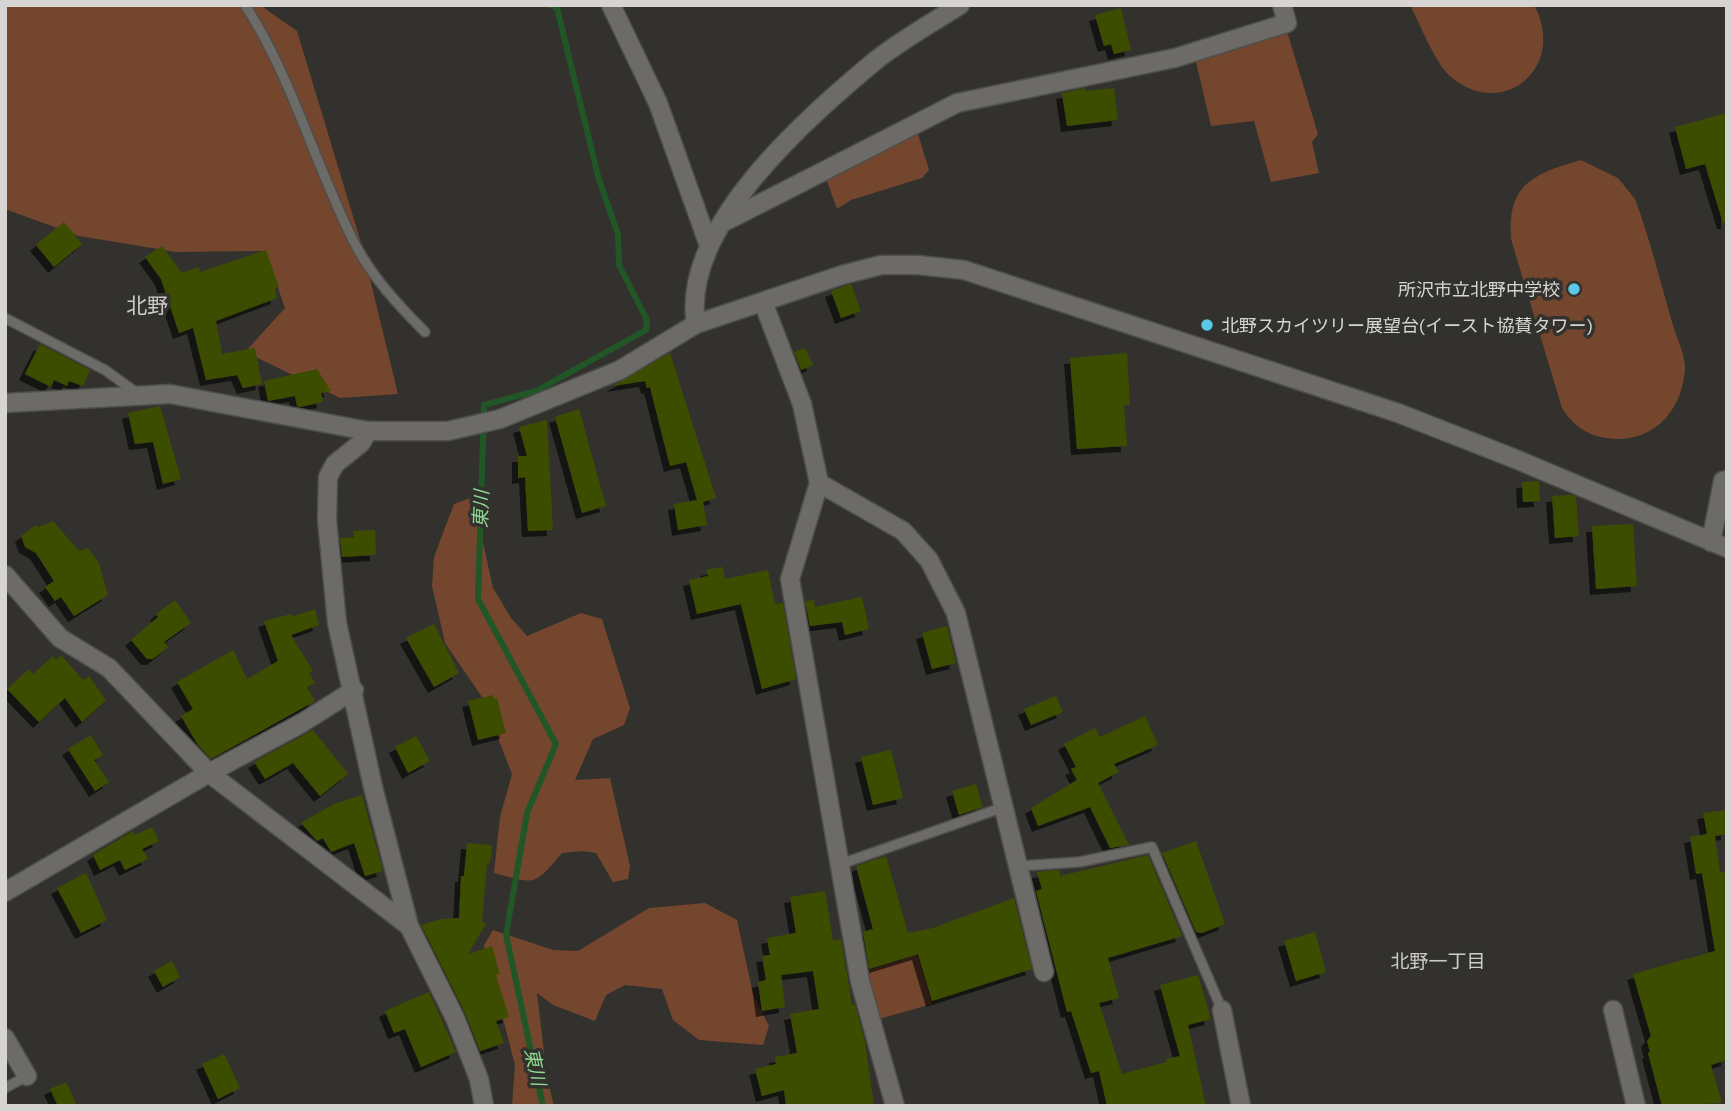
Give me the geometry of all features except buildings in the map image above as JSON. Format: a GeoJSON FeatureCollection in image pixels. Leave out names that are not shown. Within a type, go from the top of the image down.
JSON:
{"type":"FeatureCollection","features":[{"type":"Feature","properties":{"kind":"street"},"geometry":{"type":"LineString","coordinates":[[611,5],[658,103],[708,243]]}},
{"type":"Feature","properties":{"kind":"street"},"geometry":{"type":"LineString","coordinates":[[696,324],[694,298],[708,243],[746,188],[787,139],[877,60],[960,5]]}},
{"type":"Feature","properties":{"kind":"street"},"geometry":{"type":"LineString","coordinates":[[724,222],[957,103],[1175,58],[1287,23],[1282,5]]}},
{"type":"Feature","properties":{"kind":"street"},"geometry":{"type":"LineString","coordinates":[[5,403],[170,394],[368,431],[420,433],[489,422],[620,370],[696,324],[881,265],[918,265],[964,270],[1398,414],[1513,458],[1719,545],[1723,481],[1727,480]]}},
{"type":"Feature","properties":{"kind":"street"},"geometry":{"type":"LineString","coordinates":[[763,302],[802,404],[819,483],[790,579],[860,981],[895,1106]]}},
{"type":"Feature","properties":{"kind":"street"},"geometry":{"type":"LineString","coordinates":[[368,431],[360,443],[335,464],[328,477],[326,492],[337,623],[354,690],[373,787],[409,926],[456,1018],[479,1079],[484,1106]]}},
{"type":"Feature","properties":{"kind":"street"},"geometry":{"type":"LineString","coordinates":[[819,483],[903,531],[929,560],[956,613],[1044,972]]}},
{"type":"Feature","properties":{"kind":"street"},"geometry":{"type":"LineString","coordinates":[[5,575],[60,638],[109,668],[209,773],[409,926]]}},
{"type":"Feature","properties":{"kind":"street"},"geometry":{"type":"LineString","coordinates":[[5,892],[209,773],[302,723],[354,690]]}},
{"type":"Feature","properties":{"kind":"street"},"geometry":{"type":"LineString","coordinates":[[1222,1010],[1241,1106]]}},
{"type":"Feature","properties":{"kind":"street"},"geometry":{"type":"LineString","coordinates":[[1613,1010],[1636,1106]]}},
{"type":"Feature","properties":{"kind":"street"},"geometry":{"type":"LineString","coordinates":[[5,1038],[27,1076]]}},
{"type":"Feature","properties":{"kind":"lane"},"geometry":{"type":"LineString","coordinates":[[245,5],[279,66],[356,246],[389,293],[425,332]]}},
{"type":"Feature","properties":{"kind":"lane"},"geometry":{"type":"LineString","coordinates":[[5,318],[105,370],[140,395]]}},
{"type":"Feature","properties":{"kind":"lane"},"geometry":{"type":"LineString","coordinates":[[838,865],[1004,807]]}},
{"type":"Feature","properties":{"kind":"lane"},"geometry":{"type":"LineString","coordinates":[[1019,866],[1079,862],[1152,847],[1222,1010]]}},
{"type":"Feature","properties":{"kind":"lane"},"geometry":{"type":"LineString","coordinates":[[5,1088],[27,1076]]}},
{"type":"Feature","properties":{"kind":"shaded area"},"geometry":{"type":"Polygon","coordinates":[[[5,5],[260,5],[297,31],[362,246],[398,394],[340,398],[245,352],[285,308],[265,251],[176,252],[79,236],[5,209],[5,5]]]}},
{"type":"Feature","properties":{"kind":"shaded area"},"geometry":{"type":"Polygon","coordinates":[[[1410,5],[1534,5],[1542,28],[1543,49],[1536,67],[1524,81],[1508,90],[1490,93],[1470,89],[1444,70],[1410,5]]]}},
{"type":"Feature","properties":{"kind":"shaded area"},"geometry":{"type":"Polygon","coordinates":[[[1287,31],[1318,134],[1312,142],[1319,173],[1271,182],[1254,121],[1211,126],[1196,62],[1287,31]]]}},
{"type":"Feature","properties":{"kind":"shaded area"},"geometry":{"type":"Polygon","coordinates":[[[914,121],[929,170],[922,178],[851,200],[837,209],[823,170],[914,121]]]}},
{"type":"Feature","properties":{"kind":"shaded area"},"geometry":{"type":"Polygon","coordinates":[[[1581,160],[1618,178],[1635,199],[1684,357],[1683,382],[1674,407],[1657,426],[1634,437],[1611,439],[1586,432],[1567,416],[1562,408],[1511,239],[1513,205],[1526,184],[1549,171],[1581,160]]]}},
{"type":"Feature","properties":{"kind":"shaded area"},"geometry":{"type":"Polygon","coordinates":[[[473,497],[493,588],[511,618],[527,636],[581,613],[602,619],[630,708],[624,725],[593,739],[575,780],[610,778],[630,866],[628,879],[613,882],[596,853],[582,851],[562,853],[545,872],[533,880],[494,873],[500,817],[512,774],[482,697],[445,643],[432,586],[434,557],[454,504],[473,497]]]}},
{"type":"Feature","properties":{"kind":"shaded area"},"geometry":{"type":"Polygon","coordinates":[[[705,903],[737,920],[753,994],[769,1026],[763,1045],[699,1040],[673,1020],[662,989],[625,985],[606,995],[595,1021],[553,1005],[537,993],[547,1078],[554,1106],[512,1106],[515,1065],[484,945],[493,930],[553,950],[578,951],[649,908],[705,903]]]}},
{"type":"Feature","properties":{"kind":"shaded area"},"geometry":{"type":"Polygon","coordinates":[[[911,934],[932,1004],[879,1019],[865,971],[901,960],[895,938],[911,934]]]}},
{"type":"Feature","properties":{"kind":"waterway","name":"東川"},"geometry":{"type":"LineString","coordinates":[[543,1106],[506,935],[527,813],[556,744],[478,599],[484,405],[536,391],[646,330],[647,320],[619,265],[618,234],[599,180],[557,8],[551,5]]}},
{"type":"Feature","properties":{"kind":"place","name":"所沢市立北野中学校"},"geometry":{"type":"Point","coordinates":[1574,289]}},
{"type":"Feature","properties":{"kind":"place","name":"北野スカイツリー展望台(イースト協賛タワー)"},"geometry":{"type":"Point","coordinates":[1207,325]}},
{"type":"Feature","properties":{"kind":"district","name":"北野"},"geometry":{"type":"Point","coordinates":[147,305]}},
{"type":"Feature","properties":{"kind":"district","name":"北野一丁目"},"geometry":{"type":"Point","coordinates":[1438,961]}}]}
